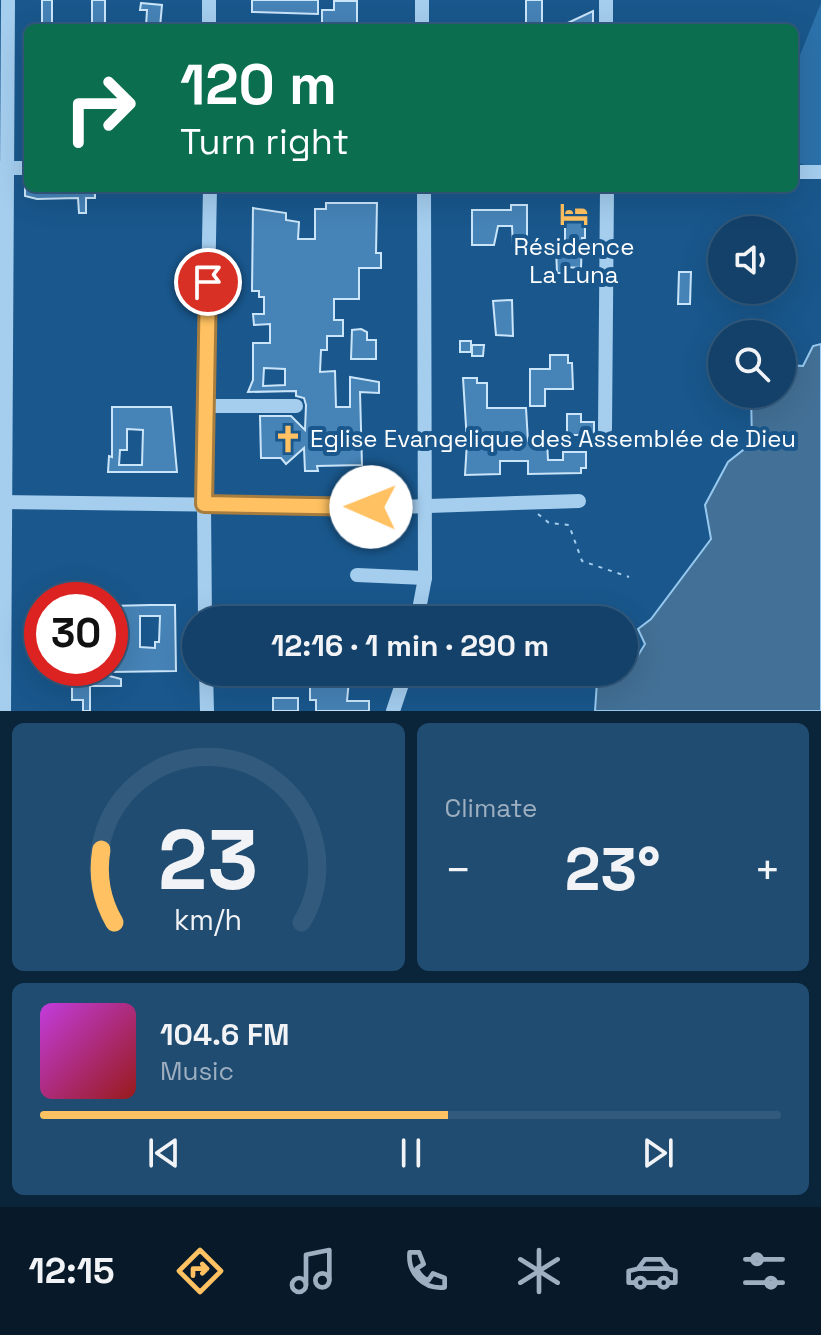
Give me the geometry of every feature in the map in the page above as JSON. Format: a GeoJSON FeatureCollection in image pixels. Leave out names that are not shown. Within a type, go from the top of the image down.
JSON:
{"type":"FeatureCollection","features":[{"type":"Feature","properties":{"kind":"street"},"geometry":{"type":"LineString","coordinates":[[4,711],[4,168],[8,0]]}},
{"type":"Feature","properties":{"kind":"street"},"geometry":{"type":"LineString","coordinates":[[209,0],[209,24]]}},
{"type":"Feature","properties":{"kind":"street"},"geometry":{"type":"LineString","coordinates":[[422,0],[422,24]]}},
{"type":"Feature","properties":{"kind":"street"},"geometry":{"type":"LineString","coordinates":[[606,0],[606,24]]}},
{"type":"Feature","properties":{"kind":"street"},"geometry":{"type":"LineString","coordinates":[[798,172],[821,172]]}},
{"type":"Feature","properties":{"kind":"street"},"geometry":{"type":"LineString","coordinates":[[205,606],[210,192]]}},
{"type":"Feature","properties":{"kind":"street"},"geometry":{"type":"LineString","coordinates":[[420,606],[425,578],[424,192]]}},
{"type":"Feature","properties":{"kind":"street"},"geometry":{"type":"LineString","coordinates":[[605,429],[607,192]]}},
{"type":"Feature","properties":{"kind":"street"},"geometry":{"type":"LineString","coordinates":[[206,406],[296,406]]}},
{"type":"Feature","properties":{"kind":"street"},"geometry":{"type":"LineString","coordinates":[[3,502],[425,506],[579,501]]}},
{"type":"Feature","properties":{"kind":"street"},"geometry":{"type":"LineString","coordinates":[[357,575],[425,578]]}},
{"type":"Feature","properties":{"kind":"street"},"geometry":{"type":"LineString","coordinates":[[206,686],[207,711]]}},
{"type":"Feature","properties":{"kind":"street"},"geometry":{"type":"LineString","coordinates":[[393,711],[401,686]]}},
{"type":"Feature","properties":{"kind":"path"},"geometry":{"type":"LineString","coordinates":[[530,503],[549,523],[569,525],[582,561],[629,577]]}},
{"type":"Feature","properties":{"kind":"shaded area"},"geometry":{"type":"Polygon","coordinates":[[[821,3],[821,171],[798,162],[798,60],[821,3]]]}},
{"type":"Feature","properties":{"kind":"shaded area"},"geometry":{"type":"Polygon","coordinates":[[[821,344],[821,711],[595,711],[597,686],[638,686],[638,655],[645,644],[638,629],[651,619],[711,539],[705,505],[728,462],[752,443],[751,408],[796,408],[796,366],[803,366],[813,346],[821,344]]]}},
{"type":"Feature","properties":{"kind":"building"},"geometry":{"type":"Polygon","coordinates":[[[42,0],[52,0],[52,24],[42,24],[42,0]]]}},
{"type":"Feature","properties":{"kind":"building"},"geometry":{"type":"Polygon","coordinates":[[[92,0],[105,0],[105,24],[92,24],[92,0]]]}},
{"type":"Feature","properties":{"kind":"building"},"geometry":{"type":"Polygon","coordinates":[[[252,0],[318,0],[318,14],[252,12],[252,0]]]}},
{"type":"Feature","properties":{"kind":"building"},"geometry":{"type":"Polygon","coordinates":[[[526,0],[542,0],[542,24],[526,24],[526,0]]]}},
{"type":"Feature","properties":{"kind":"building"},"geometry":{"type":"Polygon","coordinates":[[[334,1],[357,1],[357,24],[322,24],[322,10],[334,10],[334,1]]]}},
{"type":"Feature","properties":{"kind":"building"},"geometry":{"type":"Polygon","coordinates":[[[141,3],[162,5],[160,24],[146,24],[147,10],[140,10],[141,3]]]}},
{"type":"Feature","properties":{"kind":"building"},"geometry":{"type":"Polygon","coordinates":[[[593,11],[593,24],[565,24],[593,11]]]}},
{"type":"Feature","properties":{"kind":"building"},"geometry":{"type":"Polygon","coordinates":[[[25,192],[95,192],[95,198],[86,198],[86,213],[79,213],[78,198],[37,199],[25,196],[25,192]]]}},
{"type":"Feature","properties":{"kind":"building"},"geometry":{"type":"Polygon","coordinates":[[[326,203],[377,203],[376,253],[381,253],[381,268],[359,268],[359,299],[334,299],[334,320],[343,320],[343,336],[327,336],[327,350],[321,350],[320,372],[335,371],[336,407],[350,407],[350,377],[379,382],[379,393],[360,392],[362,465],[317,466],[318,471],[305,471],[304,448],[286,464],[281,458],[261,458],[260,416],[291,416],[305,430],[306,405],[304,398],[296,396],[296,391],[248,392],[253,380],[253,343],[270,343],[270,324],[254,325],[253,314],[264,314],[264,297],[259,297],[259,291],[252,291],[253,208],[286,213],[286,220],[299,222],[298,239],[315,239],[315,209],[326,209],[326,203]],[[264,368],[263,386],[285,385],[285,369],[264,368]]]}},
{"type":"Feature","properties":{"kind":"building"},"geometry":{"type":"Polygon","coordinates":[[[511,205],[527,205],[527,246],[513,246],[512,226],[498,226],[494,245],[472,245],[472,210],[511,210],[511,205]]]}},
{"type":"Feature","properties":{"kind":"building"},"geometry":{"type":"Polygon","coordinates":[[[565,211],[585,211],[585,238],[582,238],[581,268],[564,267],[564,273],[557,273],[556,247],[565,247],[565,211]]]}},
{"type":"Feature","properties":{"kind":"building"},"geometry":{"type":"Polygon","coordinates":[[[679,272],[691,272],[690,304],[678,304],[679,272]]]}},
{"type":"Feature","properties":{"kind":"building"},"geometry":{"type":"Polygon","coordinates":[[[512,300],[513,336],[496,335],[493,301],[512,300]]]}},
{"type":"Feature","properties":{"kind":"building"},"geometry":{"type":"Polygon","coordinates":[[[352,330],[367,332],[367,340],[376,340],[376,359],[351,359],[352,330]]]}},
{"type":"Feature","properties":{"kind":"building"},"geometry":{"type":"Polygon","coordinates":[[[460,341],[471,341],[471,352],[460,352],[460,341]]]}},
{"type":"Feature","properties":{"kind":"building"},"geometry":{"type":"Polygon","coordinates":[[[472,345],[484,345],[483,356],[472,356],[472,345]]]}},
{"type":"Feature","properties":{"kind":"building"},"geometry":{"type":"Polygon","coordinates":[[[550,355],[568,355],[568,363],[572,363],[573,389],[545,389],[545,406],[530,406],[530,369],[550,369],[550,355]]]}},
{"type":"Feature","properties":{"kind":"building"},"geometry":{"type":"Polygon","coordinates":[[[463,378],[477,378],[477,383],[487,383],[487,408],[526,408],[528,441],[547,441],[548,460],[563,460],[563,452],[586,452],[586,468],[581,468],[581,473],[528,474],[528,461],[500,461],[500,474],[465,475],[467,442],[463,378]]]}},
{"type":"Feature","properties":{"kind":"building"},"geometry":{"type":"Polygon","coordinates":[[[112,407],[171,407],[177,472],[108,472],[109,456],[112,457],[112,407]],[[127,429],[127,450],[120,450],[119,465],[142,465],[143,430],[127,429]]]}},
{"type":"Feature","properties":{"kind":"building"},"geometry":{"type":"Polygon","coordinates":[[[567,414],[581,414],[581,422],[594,422],[594,435],[567,435],[567,414]]]}},
{"type":"Feature","properties":{"kind":"building"},"geometry":{"type":"Polygon","coordinates":[[[175,605],[176,671],[128,672],[128,606],[175,605]],[[140,616],[140,647],[155,648],[155,642],[159,642],[160,616],[140,616]]]}},
{"type":"Feature","properties":{"kind":"building"},"geometry":{"type":"Polygon","coordinates":[[[72,686],[90,686],[90,711],[83,711],[83,700],[72,700],[72,686]]]}},
{"type":"Feature","properties":{"kind":"building"},"geometry":{"type":"Polygon","coordinates":[[[310,686],[348,686],[347,701],[369,701],[369,711],[316,711],[316,700],[310,700],[310,686]]]}},
{"type":"Feature","properties":{"kind":"building"},"geometry":{"type":"Polygon","coordinates":[[[273,698],[298,698],[298,711],[273,711],[273,698]]]}},
{"type":"Feature","properties":{"kind":"place","name":"Résidence La Luna"},"geometry":{"type":"Point","coordinates":[574,214]}},
{"type":"Feature","properties":{"kind":"place","name":"Eglise Evangelique des Assemblée de Dieu"},"geometry":{"type":"Point","coordinates":[288,439]}},
{"type":"Feature","properties":{"kind":"route"},"geometry":{"type":"LineString","coordinates":[[208,282],[204,504],[371,507]]}}]}
